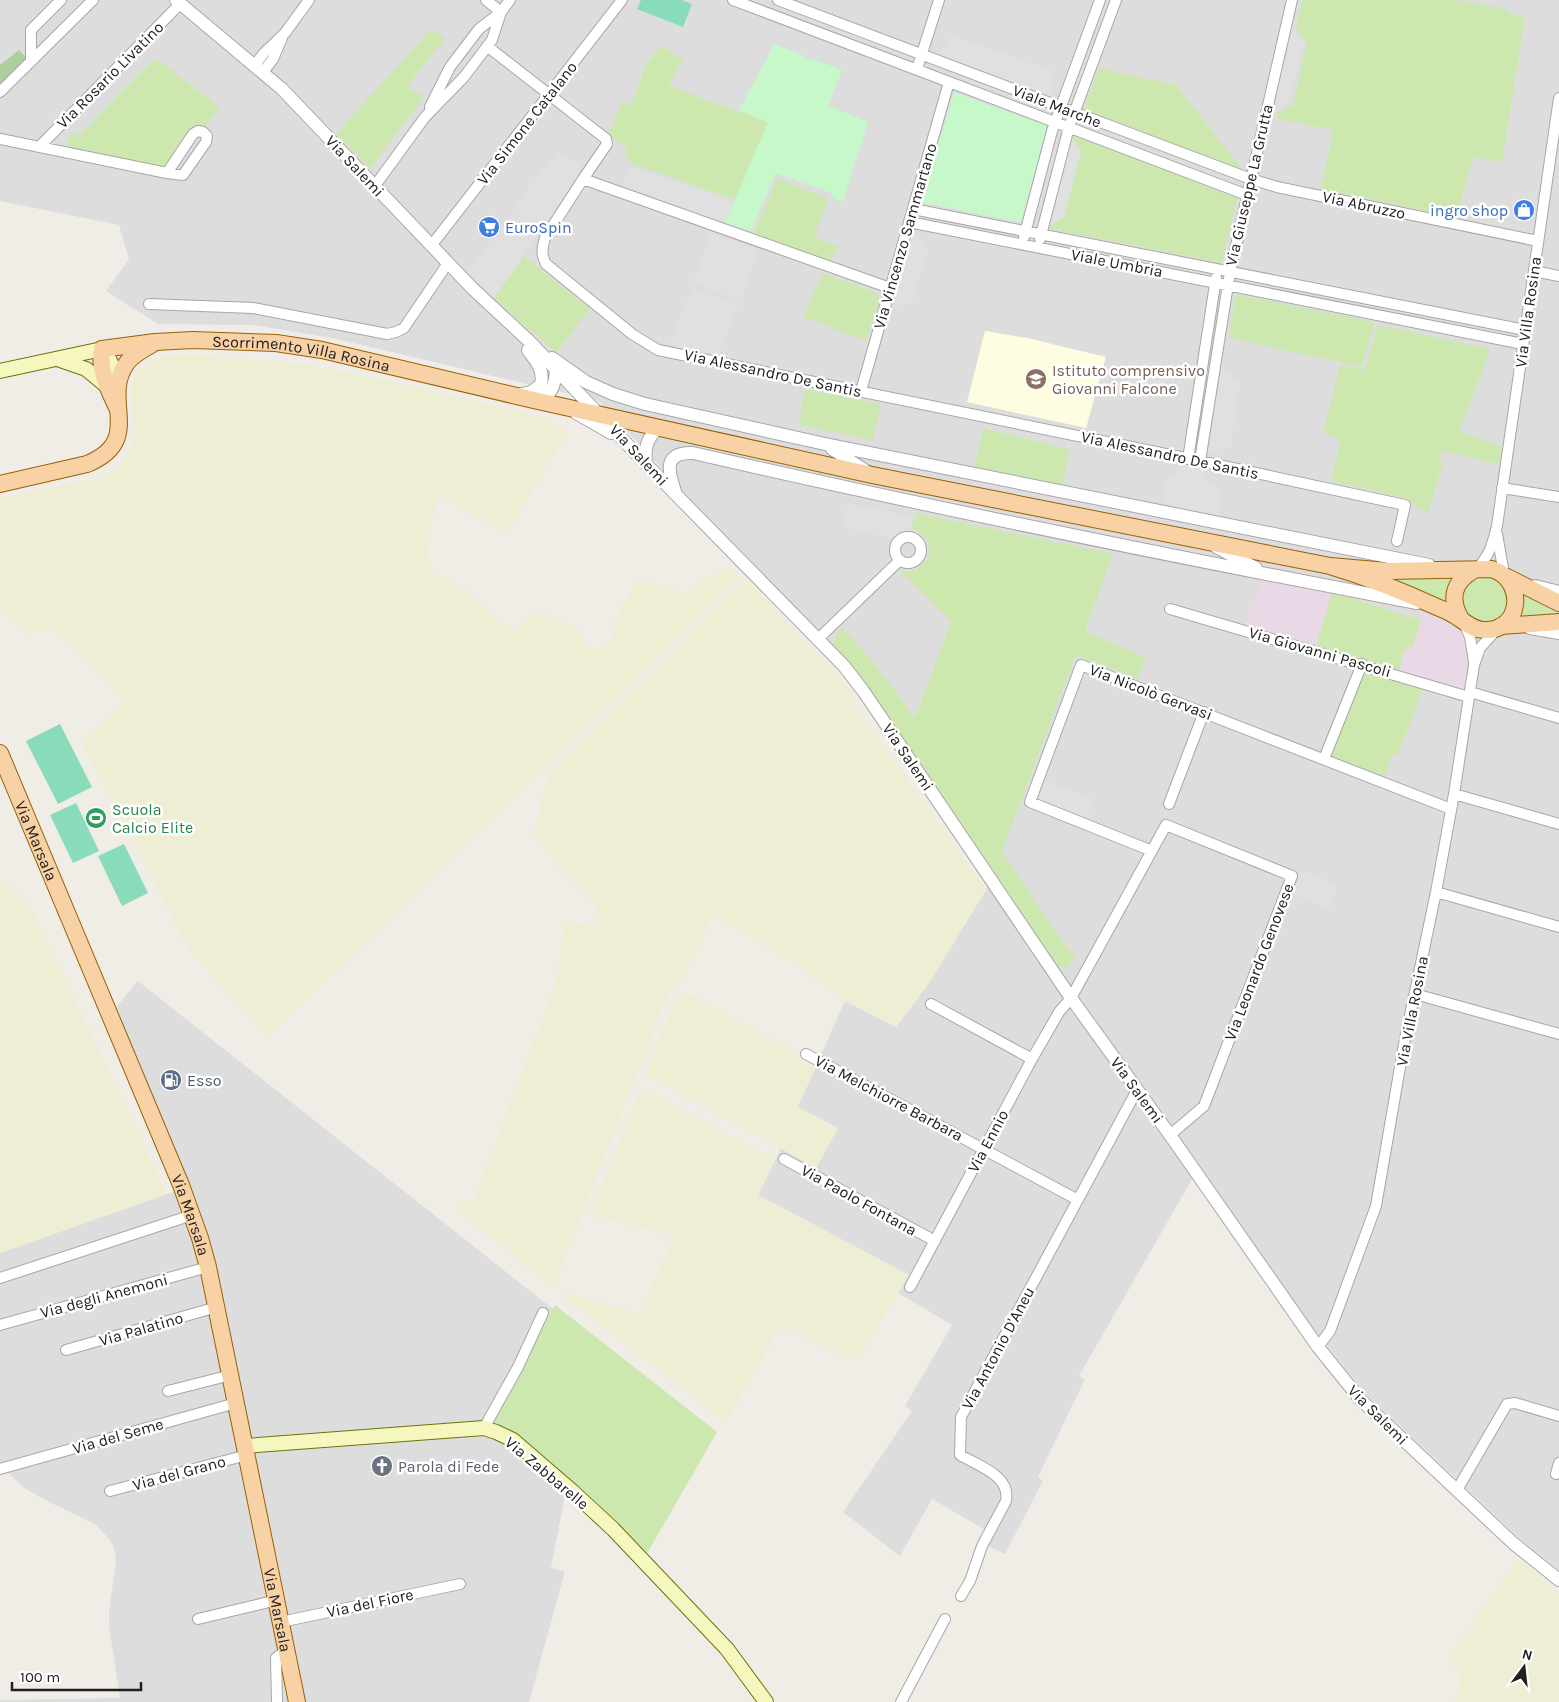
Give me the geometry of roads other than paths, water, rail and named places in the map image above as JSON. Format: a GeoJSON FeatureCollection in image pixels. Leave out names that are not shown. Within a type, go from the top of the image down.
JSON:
{"type":"FeatureCollection","features":[{"type":"Feature","properties":{"kind":"main road","name":"Scorrimento Villa Rosina"},"geometry":{"type":"LineString","coordinates":[[0,371],[102,349],[155,342],[193,340],[276,343],[371,360],[544,402],[872,475],[1330,566]]}},
{"type":"Feature","properties":{"kind":"main road"},"geometry":{"type":"LineString","coordinates":[[113,385],[126,364],[135,354],[155,342]]}},
{"type":"Feature","properties":{"kind":"main road"},"geometry":{"type":"LineString","coordinates":[[0,484],[86,464],[98,460],[106,454],[115,442],[120,422],[113,385],[101,367],[102,349]]}},
{"type":"Feature","properties":{"kind":"main road"},"geometry":{"type":"LineString","coordinates":[[56,359],[86,369],[113,385]]}},
{"type":"Feature","properties":{"kind":"main road"},"geometry":{"type":"LineString","coordinates":[[1330,566],[1388,571],[1492,569],[1559,603]]}},
{"type":"Feature","properties":{"kind":"main road"},"geometry":{"type":"LineString","coordinates":[[1330,566],[1378,581],[1437,607],[1462,620],[1469,626],[1484,630],[1505,626],[1559,622]]}},
{"type":"Feature","properties":{"kind":"main road"},"geometry":{"type":"LineString","coordinates":[[1462,620],[1456,611],[1455,591],[1465,575],[1475,570]]}},
{"type":"Feature","properties":{"kind":"main road"},"geometry":{"type":"LineString","coordinates":[[1505,626],[1512,616],[1516,602],[1514,588],[1507,577]]}},
{"type":"Feature","properties":{"kind":"main road","name":"Via Marsala"},"geometry":{"type":"LineString","coordinates":[[0,754],[192,1215],[208,1267],[217,1307],[297,1702]]}},
{"type":"Feature","properties":{"kind":"main road","name":"Via Zabbarelle"},"geometry":{"type":"LineString","coordinates":[[246,1450],[484,1428],[513,1440],[613,1529],[727,1649],[766,1702]]}},
{"type":"Feature","properties":{"kind":"street"},"geometry":{"type":"LineString","coordinates":[[31,61],[31,30],[61,0]]}},
{"type":"Feature","properties":{"kind":"street"},"geometry":{"type":"LineString","coordinates":[[0,92],[93,0]]}},
{"type":"Feature","properties":{"kind":"street"},"geometry":{"type":"LineString","coordinates":[[259,68],[264,53],[285,32],[309,0]]}},
{"type":"Feature","properties":{"kind":"street"},"geometry":{"type":"LineString","coordinates":[[486,0],[502,12]]}},
{"type":"Feature","properties":{"kind":"street"},"geometry":{"type":"LineString","coordinates":[[374,187],[425,117],[464,77],[492,40],[502,12],[510,0]]}},
{"type":"Feature","properties":{"kind":"street","name":"Via Simone Catalano"},"geometry":{"type":"LineString","coordinates":[[431,246],[622,0]]}},
{"type":"Feature","properties":{"kind":"street","name":"Viale Marche"},"geometry":{"type":"LineString","coordinates":[[733,0],[1225,186],[1249,186]]}},
{"type":"Feature","properties":{"kind":"street","name":"Viale Marche"},"geometry":{"type":"LineString","coordinates":[[778,0],[1075,112],[1249,186]]}},
{"type":"Feature","properties":{"kind":"street"},"geometry":{"type":"LineString","coordinates":[[917,70],[938,0]]}},
{"type":"Feature","properties":{"kind":"street"},"geometry":{"type":"LineString","coordinates":[[1022,244],[1055,122],[1100,0]]}},
{"type":"Feature","properties":{"kind":"street"},"geometry":{"type":"LineString","coordinates":[[1038,248],[1069,127],[1116,0]]}},
{"type":"Feature","properties":{"kind":"street","name":"Via Giuseppe La Grutta"},"geometry":{"type":"LineString","coordinates":[[1200,461],[1230,272],[1292,0]]}},
{"type":"Feature","properties":{"kind":"street","name":"Via Salemi"},"geometry":{"type":"LineString","coordinates":[[178,2],[282,89],[431,246],[511,326],[529,341],[677,496],[844,666],[864,692],[1071,998],[1170,1135],[1318,1347],[1360,1399],[1513,1543],[1559,1580]]}},
{"type":"Feature","properties":{"kind":"street","name":"Via Rosario Livatino"},"geometry":{"type":"LineString","coordinates":[[40,147],[178,2]]}},
{"type":"Feature","properties":{"kind":"street"},"geometry":{"type":"LineString","coordinates":[[425,117],[450,67],[478,29],[502,12]]}},
{"type":"Feature","properties":{"kind":"street"},"geometry":{"type":"LineString","coordinates":[[845,42],[850,27]]}},
{"type":"Feature","properties":{"kind":"street"},"geometry":{"type":"LineString","coordinates":[[857,47],[863,32]]}},
{"type":"Feature","properties":{"kind":"street"},"geometry":{"type":"LineString","coordinates":[[487,46],[606,139],[607,144],[583,179],[890,288]]}},
{"type":"Feature","properties":{"kind":"street","name":"Via Vincenzo Sammartano"},"geometry":{"type":"LineString","coordinates":[[861,391],[949,82]]}},
{"type":"Feature","properties":{"kind":"street","name":"Via Villa Rosina"},"geometry":{"type":"LineString","coordinates":[[1475,570],[1487,558],[1497,526],[1559,98]]}},
{"type":"Feature","properties":{"kind":"street"},"geometry":{"type":"LineString","coordinates":[[0,139],[167,173],[183,175],[206,142],[207,136],[203,132],[198,131],[193,134],[167,173]]}},
{"type":"Feature","properties":{"kind":"street"},"geometry":{"type":"LineString","coordinates":[[1547,178],[1559,180]]}},
{"type":"Feature","properties":{"kind":"street","name":"Via Alessandro De Santis"},"geometry":{"type":"LineString","coordinates":[[583,179],[545,238],[542,256],[546,264],[632,334],[658,350],[1200,461],[1404,505],[1396,541]]}},
{"type":"Feature","properties":{"kind":"street","name":"Via Abruzzo"},"geometry":{"type":"LineString","coordinates":[[1249,186],[1277,187],[1538,241]]}},
{"type":"Feature","properties":{"kind":"street","name":"Viale Umbria"},"geometry":{"type":"LineString","coordinates":[[913,209],[1525,330]]}},
{"type":"Feature","properties":{"kind":"street","name":"Viale Umbria"},"geometry":{"type":"LineString","coordinates":[[909,222],[1523,344]]}},
{"type":"Feature","properties":{"kind":"street"},"geometry":{"type":"LineString","coordinates":[[149,304],[253,308],[387,334],[404,328],[448,263]]}},
{"type":"Feature","properties":{"kind":"street","name":"Via Giuseppe La Grutta"},"geometry":{"type":"LineString","coordinates":[[1188,459],[1217,269]]}},
{"type":"Feature","properties":{"kind":"street"},"geometry":{"type":"LineString","coordinates":[[1534,271],[1559,276]]}},
{"type":"Feature","properties":{"kind":"street"},"geometry":{"type":"LineString","coordinates":[[1326,305],[1328,291]]}},
{"type":"Feature","properties":{"kind":"street"},"geometry":{"type":"LineString","coordinates":[[1414,322],[1416,308]]}},
{"type":"Feature","properties":{"kind":"street"},"geometry":{"type":"LineString","coordinates":[[1492,338],[1495,324]]}},
{"type":"Feature","properties":{"kind":"street"},"geometry":{"type":"LineString","coordinates":[[511,326],[537,363],[542,376],[540,385],[536,390],[515,395]]}},
{"type":"Feature","properties":{"kind":"street"},"geometry":{"type":"LineString","coordinates":[[529,341],[586,382],[613,394],[654,406],[824,444],[1456,571]]}},
{"type":"Feature","properties":{"kind":"street"},"geometry":{"type":"LineString","coordinates":[[1202,369],[1214,371]]}},
{"type":"Feature","properties":{"kind":"street"},"geometry":{"type":"LineString","coordinates":[[556,370],[554,386],[544,402],[579,415],[629,446]]}},
{"type":"Feature","properties":{"kind":"street"},"geometry":{"type":"LineString","coordinates":[[646,464],[645,448],[652,434],[659,428]]}},
{"type":"Feature","properties":{"kind":"street"},"geometry":{"type":"LineString","coordinates":[[824,444],[872,475]]}},
{"type":"Feature","properties":{"kind":"street"},"geometry":{"type":"LineString","coordinates":[[677,496],[669,474],[669,465],[674,457],[682,453],[693,454],[895,499],[1437,607]]}},
{"type":"Feature","properties":{"kind":"street"},"geometry":{"type":"LineString","coordinates":[[1502,488],[1559,497]]}},
{"type":"Feature","properties":{"kind":"street","name":"Via Villa Rosina"},"geometry":{"type":"LineString","coordinates":[[1497,526],[1499,549],[1507,577]]}},
{"type":"Feature","properties":{"kind":"street"},"geometry":{"type":"LineString","coordinates":[[1203,541],[1270,575]]}},
{"type":"Feature","properties":{"kind":"street"},"geometry":{"type":"LineString","coordinates":[[818,639],[900,560]]}},
{"type":"Feature","properties":{"kind":"street"},"geometry":{"type":"LineString","coordinates":[[1507,577],[1559,592]]}},
{"type":"Feature","properties":{"kind":"street","name":"Via Giovanni Pascoli"},"geometry":{"type":"LineString","coordinates":[[1170,609],[1559,718]]}},
{"type":"Feature","properties":{"kind":"street","name":"Via Villa Rosina"},"geometry":{"type":"LineString","coordinates":[[1462,620],[1470,637],[1474,665]]}},
{"type":"Feature","properties":{"kind":"street"},"geometry":{"type":"LineString","coordinates":[[1505,626],[1559,633]]}},
{"type":"Feature","properties":{"kind":"street","name":"Via Villa Rosina"},"geometry":{"type":"LineString","coordinates":[[1318,1347],[1330,1332],[1376,1206],[1454,794],[1474,665],[1480,648],[1505,626]]}},
{"type":"Feature","properties":{"kind":"street"},"geometry":{"type":"LineString","coordinates":[[1324,759],[1362,664]]}},
{"type":"Feature","properties":{"kind":"street","name":"Via Nicolò Gervasi"},"geometry":{"type":"LineString","coordinates":[[1152,850],[1030,802],[1082,665],[1451,809]]}},
{"type":"Feature","properties":{"kind":"street"},"geometry":{"type":"LineString","coordinates":[[1169,804],[1204,712]]}},
{"type":"Feature","properties":{"kind":"street"},"geometry":{"type":"LineString","coordinates":[[1454,794],[1559,824]]}},
{"type":"Feature","properties":{"kind":"street","name":"Via Ennio"},"geometry":{"type":"LineString","coordinates":[[910,1287],[1032,1059],[1059,1012],[1071,998],[1166,825]]}},
{"type":"Feature","properties":{"kind":"street","name":"Via Leonardo Genovese"},"geometry":{"type":"LineString","coordinates":[[1166,825],[1292,876],[1204,1106],[1170,1135]]}},
{"type":"Feature","properties":{"kind":"street"},"geometry":{"type":"LineString","coordinates":[[1436,892],[1559,927]]}},
{"type":"Feature","properties":{"kind":"street"},"geometry":{"type":"LineString","coordinates":[[1415,994],[1559,1034]]}},
{"type":"Feature","properties":{"kind":"street"},"geometry":{"type":"LineString","coordinates":[[931,1004],[1032,1059]]}},
{"type":"Feature","properties":{"kind":"street","name":"Via Melchiorre Barbara"},"geometry":{"type":"LineString","coordinates":[[806,1054],[1078,1200]]}},
{"type":"Feature","properties":{"kind":"street","name":"Via Antonio D'Aneu"},"geometry":{"type":"LineString","coordinates":[[961,1596],[970,1581],[982,1546],[1006,1502],[1007,1494],[1004,1484],[999,1477],[960,1455],[961,1417],[1137,1090]]}},
{"type":"Feature","properties":{"kind":"street","name":"Via Paolo Fontana"},"geometry":{"type":"LineString","coordinates":[[784,1159],[934,1241]]}},
{"type":"Feature","properties":{"kind":"street"},"geometry":{"type":"LineString","coordinates":[[0,1278],[192,1215]]}},
{"type":"Feature","properties":{"kind":"street","name":"Via degli Anemoni"},"geometry":{"type":"LineString","coordinates":[[0,1324],[208,1267]]}},
{"type":"Feature","properties":{"kind":"street","name":"Via Palatino"},"geometry":{"type":"LineString","coordinates":[[66,1350],[217,1307]]}},
{"type":"Feature","properties":{"kind":"street"},"geometry":{"type":"LineString","coordinates":[[484,1428],[518,1367],[543,1313]]}},
{"type":"Feature","properties":{"kind":"street"},"geometry":{"type":"LineString","coordinates":[[168,1391],[231,1375]]}},
{"type":"Feature","properties":{"kind":"street","name":"Via del Seme"},"geometry":{"type":"LineString","coordinates":[[0,1469],[236,1403]]}},
{"type":"Feature","properties":{"kind":"street"},"geometry":{"type":"LineString","coordinates":[[1456,1490],[1507,1404],[1515,1403],[1559,1416]]}},
{"type":"Feature","properties":{"kind":"street","name":"Via del Grano"},"geometry":{"type":"LineString","coordinates":[[110,1492],[246,1450]]}},
{"type":"Feature","properties":{"kind":"street"},"geometry":{"type":"LineString","coordinates":[[1556,1474],[1559,1463]]}},
{"type":"Feature","properties":{"kind":"street","name":"Via del Fiore"},"geometry":{"type":"LineString","coordinates":[[281,1622],[460,1584]]}},
{"type":"Feature","properties":{"kind":"street"},"geometry":{"type":"LineString","coordinates":[[198,1619],[277,1600]]}},
{"type":"Feature","properties":{"kind":"street"},"geometry":{"type":"LineString","coordinates":[[901,1702],[946,1619]]}},
{"type":"Feature","properties":{"kind":"street"},"geometry":{"type":"LineString","coordinates":[[277,1702],[276,1658],[287,1650]]}},
{"type":"Feature","properties":{"kind":"place","name":"ingro shop"},"geometry":{"type":"Point","coordinates":[1524,210]}},
{"type":"Feature","properties":{"kind":"place","name":"EuroSpin"},"geometry":{"type":"Point","coordinates":[489,227]}},
{"type":"Feature","properties":{"kind":"place","name":"Istituto comprensivo Giovanni Falcone"},"geometry":{"type":"Point","coordinates":[1036,379]}},
{"type":"Feature","properties":{"kind":"place","name":"Scuola Calcio Elite"},"geometry":{"type":"Point","coordinates":[96,818]}},
{"type":"Feature","properties":{"kind":"place","name":"Esso"},"geometry":{"type":"Point","coordinates":[171,1080]}},
{"type":"Feature","properties":{"kind":"place","name":"Parola di Fede"},"geometry":{"type":"Point","coordinates":[382,1466]}}]}
